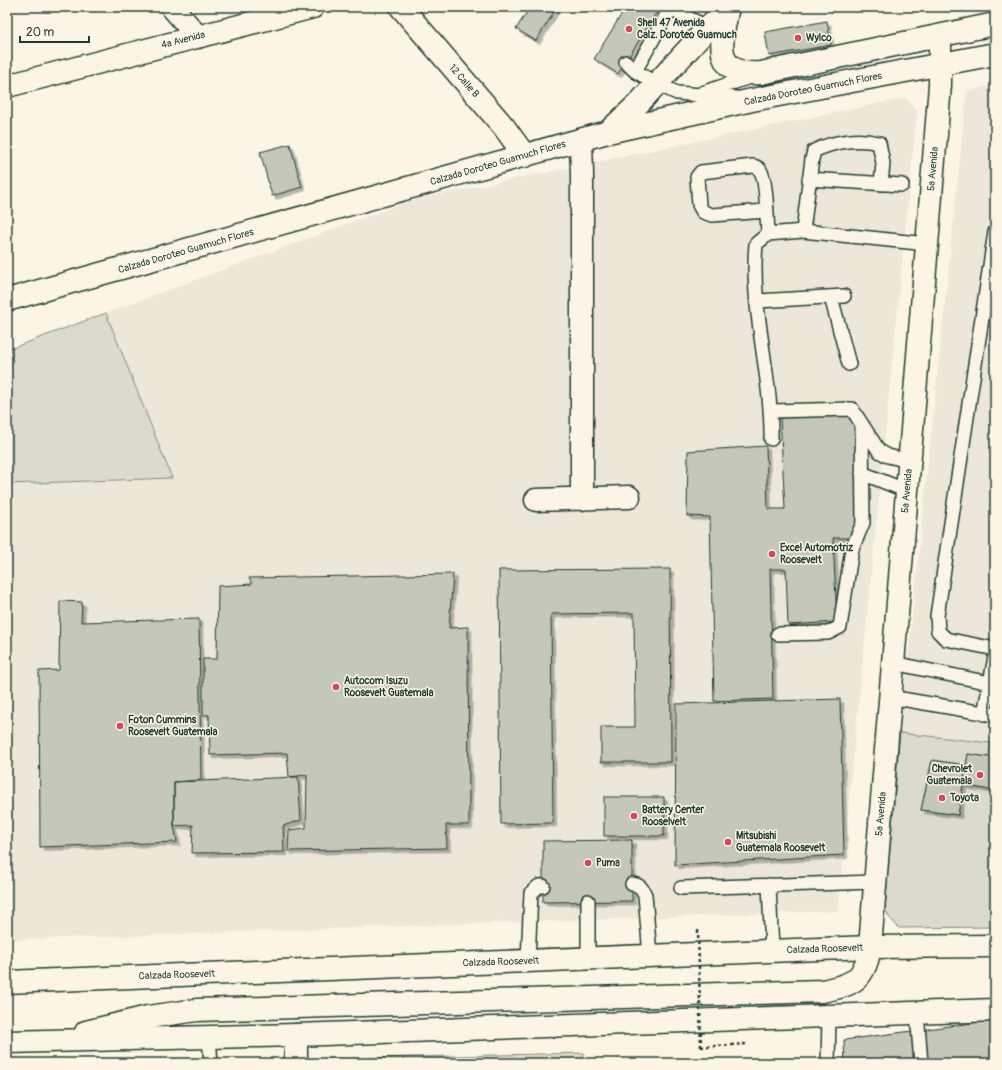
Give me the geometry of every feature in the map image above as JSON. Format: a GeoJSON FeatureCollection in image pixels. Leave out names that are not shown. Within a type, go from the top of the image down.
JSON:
{"type":"FeatureCollection","features":[{"type":"Feature","properties":{"kind":"main road"},"geometry":{"type":"LineString","coordinates":[[172,7],[198,37]]}},
{"type":"Feature","properties":{"kind":"main road","name":"4a Avenida"},"geometry":{"type":"LineString","coordinates":[[10,81],[198,37],[313,7]]}},
{"type":"Feature","properties":{"kind":"main road","name":"12 Calle B"},"geometry":{"type":"LineString","coordinates":[[401,7],[504,126],[525,156]]}},
{"type":"Feature","properties":{"kind":"main road"},"geometry":{"type":"LineString","coordinates":[[608,132],[657,84],[728,7]]}},
{"type":"Feature","properties":{"kind":"main road"},"geometry":{"type":"LineString","coordinates":[[728,7],[721,45],[726,64],[735,71],[742,73],[761,73],[995,24]]}},
{"type":"Feature","properties":{"kind":"main road","name":"5a Avenida"},"geometry":{"type":"LineString","coordinates":[[54,1041],[148,1017],[197,1010],[822,991],[841,987],[858,979],[868,962],[870,947],[941,65],[940,36]]}},
{"type":"Feature","properties":{"kind":"main road","name":"Calzada Doroteo Guamuch Flores"},"geometry":{"type":"LineString","coordinates":[[7,300],[608,132],[752,100],[995,54]]}},
{"type":"Feature","properties":{"kind":"main road"},"geometry":{"type":"LineString","coordinates":[[581,140],[582,499]]}},
{"type":"Feature","properties":{"kind":"main road"},"geometry":{"type":"LineString","coordinates":[[536,500],[629,497]]}},
{"type":"Feature","properties":{"kind":"main road","name":"Calzada Roosevelt"},"geometry":{"type":"LineString","coordinates":[[7,982],[870,947],[995,946]]}},
{"type":"Feature","properties":{"kind":"main road"},"geometry":{"type":"LineString","coordinates":[[7,1042],[296,1035],[995,1010]]}},
{"type":"Feature","properties":{"kind":"main road"},"geometry":{"type":"LineString","coordinates":[[296,1035],[296,1063]]}},
{"type":"Feature","properties":{"kind":"lane"},"geometry":{"type":"LineString","coordinates":[[636,71],[668,8],[709,28]]}},
{"type":"Feature","properties":{"kind":"lane"},"geometry":{"type":"LineString","coordinates":[[626,62],[636,71],[657,84],[676,93],[752,100]]}},
{"type":"Feature","properties":{"kind":"lane"},"geometry":{"type":"LineString","coordinates":[[698,94],[761,73]]}},
{"type":"Feature","properties":{"kind":"lane"},"geometry":{"type":"LineString","coordinates":[[803,231],[814,151],[832,144],[866,140],[879,143],[882,149],[883,163],[881,184]]}},
{"type":"Feature","properties":{"kind":"lane"},"geometry":{"type":"LineString","coordinates":[[766,211],[712,215],[703,212],[699,205],[697,176],[701,172],[714,169],[753,166],[759,168],[763,176],[768,234]]}},
{"type":"Feature","properties":{"kind":"lane"},"geometry":{"type":"LineString","coordinates":[[809,179],[902,185]]}},
{"type":"Feature","properties":{"kind":"lane"},"geometry":{"type":"LineString","coordinates":[[771,439],[771,411],[754,270],[756,244],[768,234],[803,231],[927,244]]}},
{"type":"Feature","properties":{"kind":"lane"},"geometry":{"type":"LineString","coordinates":[[995,232],[990,304],[937,616],[938,631],[946,639],[995,649]]}},
{"type":"Feature","properties":{"kind":"lane"},"geometry":{"type":"LineString","coordinates":[[758,301],[844,296]]}},
{"type":"Feature","properties":{"kind":"lane"},"geometry":{"type":"LineString","coordinates":[[831,297],[850,364]]}},
{"type":"Feature","properties":{"kind":"lane"},"geometry":{"type":"LineString","coordinates":[[771,411],[852,409],[879,451],[888,456],[909,461]]}},
{"type":"Feature","properties":{"kind":"lane"},"geometry":{"type":"LineString","coordinates":[[778,634],[828,633],[840,627],[852,549],[863,522],[862,425]]}},
{"type":"Feature","properties":{"kind":"lane"},"geometry":{"type":"LineString","coordinates":[[862,472],[907,491]]}},
{"type":"Feature","properties":{"kind":"lane"},"geometry":{"type":"LineString","coordinates":[[890,697],[989,714],[990,683],[995,657]]}},
{"type":"Feature","properties":{"kind":"lane"},"geometry":{"type":"LineString","coordinates":[[893,663],[990,683]]}},
{"type":"Feature","properties":{"kind":"lane"},"geometry":{"type":"LineString","coordinates":[[680,888],[875,882]]}},
{"type":"Feature","properties":{"kind":"lane"},"geometry":{"type":"LineString","coordinates":[[632,884],[643,888],[645,895],[650,956]]}},
{"type":"Feature","properties":{"kind":"lane"},"geometry":{"type":"LineString","coordinates":[[528,961],[531,893],[534,888],[543,886]]}},
{"type":"Feature","properties":{"kind":"lane"},"geometry":{"type":"LineString","coordinates":[[769,886],[772,951]]}},
{"type":"Feature","properties":{"kind":"lane"},"geometry":{"type":"LineString","coordinates":[[588,901],[588,958]]}},
{"type":"Feature","properties":{"kind":"lane"},"geometry":{"type":"LineString","coordinates":[[917,1013],[921,1063]]}},
{"type":"Feature","properties":{"kind":"lane"},"geometry":{"type":"LineString","coordinates":[[828,1063],[829,1016]]}},
{"type":"Feature","properties":{"kind":"lane"},"geometry":{"type":"LineString","coordinates":[[209,1037],[211,1063]]}},
{"type":"Feature","properties":{"kind":"path"},"geometry":{"type":"LineString","coordinates":[[698,930],[701,1047],[746,1044]]}},
{"type":"Feature","properties":{"kind":"shaded area"},"geometry":{"type":"Polygon","coordinates":[[[995,85],[995,927],[899,928],[889,917],[885,909],[900,733],[967,91],[995,85]]]}},
{"type":"Feature","properties":{"kind":"shaded area"},"geometry":{"type":"Polygon","coordinates":[[[906,98],[917,111],[838,911],[7,940],[7,484],[172,478],[106,313],[412,200],[906,98]]]}},
{"type":"Feature","properties":{"kind":"shaded area"},"geometry":{"type":"Polygon","coordinates":[[[106,313],[172,478],[7,484],[7,350],[106,313]]]}},
{"type":"Feature","properties":{"kind":"shaded area"},"geometry":{"type":"Polygon","coordinates":[[[900,733],[991,743],[988,757],[968,754],[966,765],[932,760],[921,810],[958,815],[963,785],[995,791],[995,927],[899,928],[889,917],[885,909],[900,733]]]}},
{"type":"Feature","properties":{"kind":"shaded area"},"geometry":{"type":"Polygon","coordinates":[[[584,1053],[584,1063],[326,1063],[326,1059],[584,1053]]]}},
{"type":"Feature","properties":{"kind":"building"},"geometry":{"type":"Polygon","coordinates":[[[530,7],[557,7],[536,41],[516,29],[530,7]]]}},
{"type":"Feature","properties":{"kind":"building","name":"Shell 47 Avenida Calz. Doroteo Guamuch"},"geometry":{"type":"Polygon","coordinates":[[[626,7],[653,7],[658,10],[618,74],[594,59],[626,7]]]}},
{"type":"Feature","properties":{"kind":"building","name":"Wylco"},"geometry":{"type":"Polygon","coordinates":[[[827,21],[831,45],[769,56],[765,32],[827,21]]]}},
{"type":"Feature","properties":{"kind":"building"},"geometry":{"type":"Polygon","coordinates":[[[290,144],[302,187],[272,196],[260,152],[290,144]]]}},
{"type":"Feature","properties":{"kind":"building","name":"Excel Automotriz Roosevelt"},"geometry":{"type":"Polygon","coordinates":[[[853,413],[861,538],[833,538],[837,622],[788,625],[786,569],[770,569],[773,699],[714,701],[710,517],[687,516],[688,451],[766,446],[768,509],[785,509],[780,418],[853,413]]]}},
{"type":"Feature","properties":{"kind":"building"},"geometry":{"type":"Polygon","coordinates":[[[670,569],[671,762],[601,762],[601,727],[635,727],[634,613],[551,614],[553,823],[501,824],[499,570],[670,569]]]}},
{"type":"Feature","properties":{"kind":"building","name":"Autocom Isuzu Roosevelt Guatemala"},"geometry":{"type":"Polygon","coordinates":[[[453,574],[449,628],[468,627],[469,825],[446,825],[447,848],[288,851],[289,830],[306,828],[307,775],[289,777],[287,753],[210,755],[209,715],[203,715],[203,659],[217,659],[218,586],[252,584],[249,578],[453,574]]]}},
{"type":"Feature","properties":{"kind":"building","name":"Foton Cummins Roosevelt Guatemala"},"geometry":{"type":"Polygon","coordinates":[[[60,601],[82,602],[81,622],[199,619],[201,780],[174,782],[174,826],[177,842],[40,847],[39,671],[59,670],[60,601]]]}},
{"type":"Feature","properties":{"kind":"building"},"geometry":{"type":"Polygon","coordinates":[[[840,699],[844,855],[675,865],[676,704],[840,699]]]}},
{"type":"Feature","properties":{"kind":"building","name":"Chevrolet Guatemala"},"geometry":{"type":"Polygon","coordinates":[[[968,754],[995,758],[995,791],[963,785],[968,754]]]}},
{"type":"Feature","properties":{"kind":"building","name":"Toyota"},"geometry":{"type":"Polygon","coordinates":[[[932,760],[966,765],[958,815],[921,810],[932,760]]]}},
{"type":"Feature","properties":{"kind":"building"},"geometry":{"type":"Polygon","coordinates":[[[298,777],[301,820],[283,826],[284,852],[192,853],[193,825],[174,826],[174,782],[298,777]]]}},
{"type":"Feature","properties":{"kind":"building","name":"Battery Center Rooselvelt"},"geometry":{"type":"Polygon","coordinates":[[[604,797],[664,797],[664,836],[604,836],[604,797]]]}},
{"type":"Feature","properties":{"kind":"building","name":"Puma"},"geometry":{"type":"Polygon","coordinates":[[[632,840],[632,901],[543,902],[543,841],[632,840]]]}},
{"type":"Feature","properties":{"kind":"building"},"geometry":{"type":"Polygon","coordinates":[[[995,1020],[995,1063],[845,1063],[844,1040],[995,1020]]]}},
{"type":"Feature","properties":{"kind":"place","name":"Shell 47 Avenida Calz. Doroteo Guamuch"},"geometry":{"type":"Point","coordinates":[629,29]}},
{"type":"Feature","properties":{"kind":"place","name":"Wylco"},"geometry":{"type":"Point","coordinates":[798,38]}},
{"type":"Feature","properties":{"kind":"place","name":"Excel Automotriz Roosevelt"},"geometry":{"type":"Point","coordinates":[772,554]}},
{"type":"Feature","properties":{"kind":"place","name":"Autocom Isuzu Roosevelt Guatemala"},"geometry":{"type":"Point","coordinates":[336,687]}},
{"type":"Feature","properties":{"kind":"place","name":"Foton Cummins Roosevelt Guatemala"},"geometry":{"type":"Point","coordinates":[120,726]}},
{"type":"Feature","properties":{"kind":"place","name":"Chevrolet Guatemala"},"geometry":{"type":"Point","coordinates":[980,775]}},
{"type":"Feature","properties":{"kind":"place","name":"Toyota"},"geometry":{"type":"Point","coordinates":[942,798]}},
{"type":"Feature","properties":{"kind":"place","name":"Battery Center Rooselvelt"},"geometry":{"type":"Point","coordinates":[634,816]}},
{"type":"Feature","properties":{"kind":"place","name":"Mitsubishi Guatemala Roosevelt"},"geometry":{"type":"Point","coordinates":[728,842]}},
{"type":"Feature","properties":{"kind":"place","name":"Puma"},"geometry":{"type":"Point","coordinates":[588,863]}}]}
